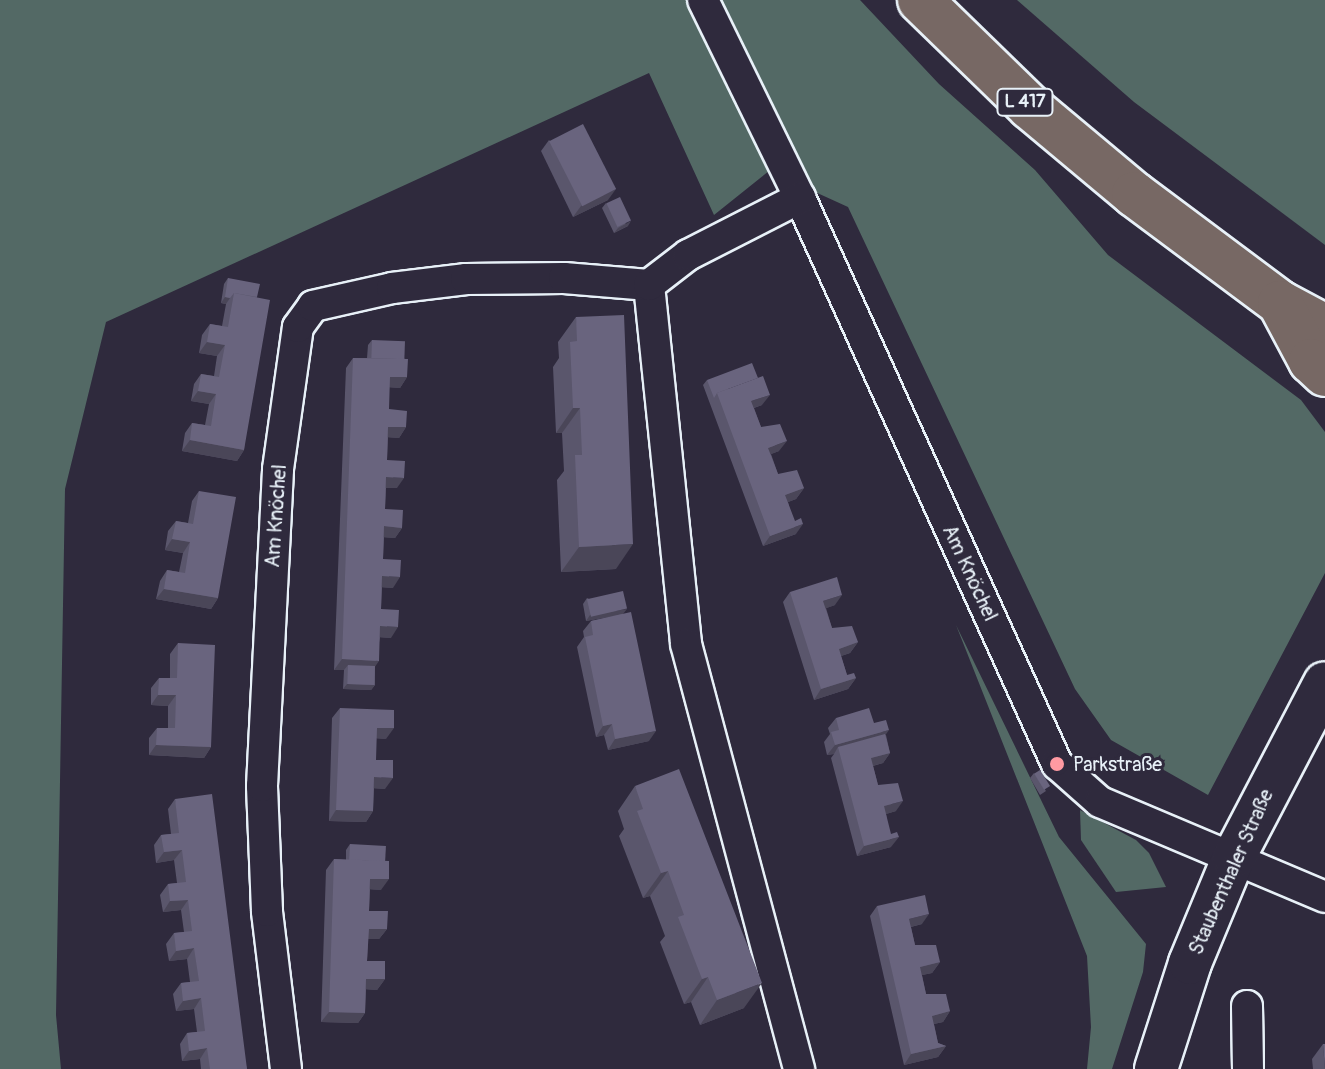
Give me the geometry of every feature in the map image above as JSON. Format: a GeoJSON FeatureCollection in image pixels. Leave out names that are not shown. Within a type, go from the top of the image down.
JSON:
{"type":"FeatureCollection","features":[{"type":"Feature","properties":{"kind":"highway","name":"L 417"},"geometry":{"type":"LineString","coordinates":[[920,0],[1064,137],[1280,303],[1325,327]]}},
{"type":"Feature","properties":{"kind":"highway"},"geometry":{"type":"LineString","coordinates":[[1280,303],[1311,361],[1325,374]]}},
{"type":"Feature","properties":{"kind":"main road","name":"Staubenthaler Straße"},"geometry":{"type":"LineString","coordinates":[[1156,1069],[1190,963],[1234,857],[1325,683]]}},
{"type":"Feature","properties":{"kind":"street","name":"Am Knöchel"},"geometry":{"type":"LineString","coordinates":[[703,0],[800,198],[1057,764],[1100,802],[1325,897]]}},
{"type":"Feature","properties":{"kind":"street"},"geometry":{"type":"LineString","coordinates":[[799,1069],[686,644],[649,285],[688,255],[800,198]]}},
{"type":"Feature","properties":{"kind":"street","name":"Am Knöchel"},"geometry":{"type":"LineString","coordinates":[[286,1069],[267,911],[262,786],[278,469],[298,327],[313,306],[392,288],[466,279],[564,278],[649,285]]}},
{"type":"Feature","properties":{"kind":"street"},"geometry":{"type":"LineString","coordinates":[[1247,1006],[1248,1069]]}},
{"type":"Feature","properties":{"kind":"green space"},"geometry":{"type":"Polygon","coordinates":[[[0,0],[860,0],[939,84],[1035,170],[1108,255],[1301,400],[1325,432],[1325,573],[1208,795],[1111,740],[1075,689],[848,207],[769,171],[714,215],[649,73],[106,322],[65,489],[56,1015],[61,1069],[0,1069],[0,0]]]}},
{"type":"Feature","properties":{"kind":"green space"},"geometry":{"type":"Polygon","coordinates":[[[1017,0],[1325,0],[1325,245],[1134,102],[1017,0]]]}},
{"type":"Feature","properties":{"kind":"green space"},"geometry":{"type":"Polygon","coordinates":[[[956,625],[1059,837],[1146,944],[1143,972],[1112,1069],[1087,1069],[1091,1027],[1087,956],[956,625]]]}},
{"type":"Feature","properties":{"kind":"green space"},"geometry":{"type":"Polygon","coordinates":[[[1080,810],[1136,840],[1149,853],[1166,887],[1116,892],[1081,840],[1080,810]]]}},
{"type":"Feature","properties":{"kind":"building"},"geometry":{"type":"Polygon","coordinates":[[[583,124],[616,189],[582,206],[549,141],[583,124]]]}},
{"type":"Feature","properties":{"kind":"building"},"geometry":{"type":"Polygon","coordinates":[[[620,197],[631,221],[617,227],[606,203],[620,197]]]}},
{"type":"Feature","properties":{"kind":"building"},"geometry":{"type":"Polygon","coordinates":[[[228,278],[260,284],[257,297],[234,293],[230,298],[225,297],[228,278]]]}},
{"type":"Feature","properties":{"kind":"building"},"geometry":{"type":"Polygon","coordinates":[[[234,293],[270,300],[244,450],[190,440],[192,423],[211,426],[216,394],[198,391],[201,374],[219,377],[225,345],[207,342],[210,324],[228,327],[234,293]]]}},
{"type":"Feature","properties":{"kind":"building"},"geometry":{"type":"Polygon","coordinates":[[[624,315],[633,544],[579,547],[575,455],[582,455],[580,408],[573,408],[570,342],[577,341],[576,317],[624,315]]]}},
{"type":"Feature","properties":{"kind":"building"},"geometry":{"type":"Polygon","coordinates":[[[372,340],[405,341],[404,359],[371,358],[372,340]]]}},
{"type":"Feature","properties":{"kind":"building"},"geometry":{"type":"Polygon","coordinates":[[[353,358],[408,359],[407,377],[390,377],[389,409],[407,411],[406,427],[388,427],[387,460],[405,461],[404,478],[386,477],[385,509],[403,510],[402,528],[384,526],[383,559],[401,560],[400,577],[382,576],[381,609],[399,610],[398,627],[380,626],[379,661],[342,659],[353,358]]]}},
{"type":"Feature","properties":{"kind":"building"},"geometry":{"type":"Polygon","coordinates":[[[752,363],[758,378],[717,393],[714,398],[707,380],[752,363]]]}},
{"type":"Feature","properties":{"kind":"building"},"geometry":{"type":"Polygon","coordinates":[[[763,376],[770,395],[751,401],[761,427],[780,424],[787,441],[768,448],[778,474],[797,470],[804,488],[785,495],[795,521],[801,518],[803,524],[770,536],[717,393],[763,376]]]}},
{"type":"Feature","properties":{"kind":"building"},"geometry":{"type":"Polygon","coordinates":[[[199,491],[236,497],[218,598],[164,589],[167,570],[185,573],[190,542],[172,539],[176,521],[193,524],[199,491]]]}},
{"type":"Feature","properties":{"kind":"building"},"geometry":{"type":"Polygon","coordinates":[[[837,577],[842,595],[823,601],[832,628],[852,626],[858,642],[839,649],[847,675],[854,673],[856,678],[821,689],[790,592],[837,577]]]}},
{"type":"Feature","properties":{"kind":"building"},"geometry":{"type":"Polygon","coordinates":[[[623,591],[627,609],[591,617],[587,599],[623,591]]]}},
{"type":"Feature","properties":{"kind":"building"},"geometry":{"type":"Polygon","coordinates":[[[631,612],[656,731],[615,739],[612,724],[603,726],[585,637],[593,635],[591,621],[631,612]]]}},
{"type":"Feature","properties":{"kind":"building"},"geometry":{"type":"Polygon","coordinates":[[[178,643],[215,645],[211,747],[156,745],[157,728],[175,728],[176,695],[158,695],[159,678],[177,678],[178,643]]]}},
{"type":"Feature","properties":{"kind":"building"},"geometry":{"type":"Polygon","coordinates":[[[348,665],[375,666],[374,685],[347,684],[348,665]]]}},
{"type":"Feature","properties":{"kind":"building"},"geometry":{"type":"Polygon","coordinates":[[[340,708],[394,710],[394,728],[377,728],[376,760],[393,760],[393,778],[374,777],[373,811],[336,810],[340,708]]]}},
{"type":"Feature","properties":{"kind":"building"},"geometry":{"type":"Polygon","coordinates":[[[869,708],[874,723],[886,720],[889,730],[835,745],[831,732],[839,730],[836,718],[869,708]]]}},
{"type":"Feature","properties":{"kind":"building"},"geometry":{"type":"Polygon","coordinates":[[[885,734],[890,753],[871,758],[878,785],[898,783],[903,801],[884,806],[891,834],[897,832],[899,837],[864,846],[838,747],[885,734]]]}},
{"type":"Feature","properties":{"kind":"building"},"geometry":{"type":"Polygon","coordinates":[[[679,769],[762,983],[717,1000],[708,977],[702,979],[678,917],[684,915],[668,871],[661,873],[637,811],[643,809],[635,786],[679,769]]]}},
{"type":"Feature","properties":{"kind":"building"},"geometry":{"type":"Polygon","coordinates":[[[1040,770],[1050,786],[1044,790],[1034,774],[1040,770]]]}},
{"type":"Feature","properties":{"kind":"building"},"geometry":{"type":"Polygon","coordinates":[[[212,794],[247,1069],[210,1069],[207,1048],[189,1051],[187,1033],[205,1031],[201,998],[183,1001],[181,983],[199,981],[194,948],[176,951],[174,933],[192,931],[188,900],[170,901],[168,884],[186,882],[182,850],[164,852],[161,835],[179,833],[175,799],[212,794]]]}},
{"type":"Feature","properties":{"kind":"building"},"geometry":{"type":"Polygon","coordinates":[[[350,844],[386,846],[385,862],[349,860],[350,844]]]}},
{"type":"Feature","properties":{"kind":"building"},"geometry":{"type":"Polygon","coordinates":[[[334,859],[389,861],[389,879],[370,879],[369,911],[388,911],[387,929],[369,929],[367,961],[385,961],[385,979],[366,979],[365,1013],[329,1012],[334,859]]]}},
{"type":"Feature","properties":{"kind":"building"},"geometry":{"type":"Polygon","coordinates":[[[925,895],[929,914],[909,919],[915,945],[936,945],[940,962],[920,967],[926,994],[946,994],[950,1011],[932,1016],[938,1043],[946,1046],[911,1054],[877,906],[925,895]]]}},
{"type":"Feature","properties":{"kind":"place","name":"Parkstraße"},"geometry":{"type":"Point","coordinates":[1057,764]}}]}
